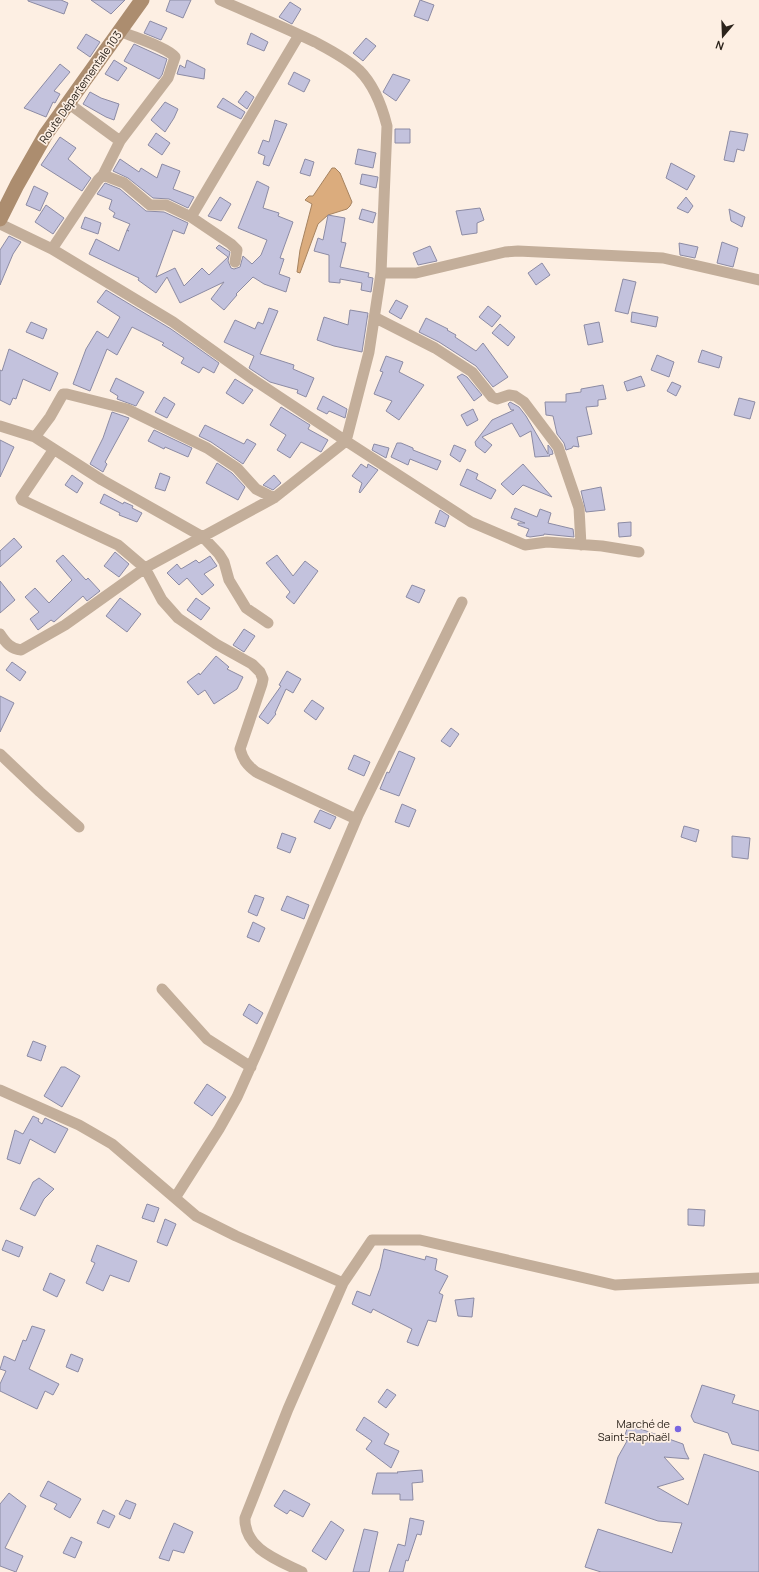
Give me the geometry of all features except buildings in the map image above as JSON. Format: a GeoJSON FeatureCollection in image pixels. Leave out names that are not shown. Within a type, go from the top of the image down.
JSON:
{"type":"FeatureCollection","features":[{"type":"Feature","properties":{"kind":"main road","name":"Route Départementale 103"},"geometry":{"type":"LineString","coordinates":[[0,219],[17,185],[46,134],[142,0]]}},
{"type":"Feature","properties":{"kind":"street"},"geometry":{"type":"LineString","coordinates":[[0,634],[5,642],[14,649],[21,650],[65,625],[145,568],[274,498],[346,441],[369,352],[381,273],[387,126],[382,106],[372,87],[359,70],[338,54],[300,35],[220,0]]}},
{"type":"Feature","properties":{"kind":"street"},"geometry":{"type":"LineString","coordinates":[[52,249],[98,180],[103,175],[120,140],[168,78],[176,57],[164,49],[120,31]]}},
{"type":"Feature","properties":{"kind":"street"},"geometry":{"type":"LineString","coordinates":[[191,217],[300,35]]}},
{"type":"Feature","properties":{"kind":"street"},"geometry":{"type":"LineString","coordinates":[[68,103],[120,140]]}},
{"type":"Feature","properties":{"kind":"street"},"geometry":{"type":"LineString","coordinates":[[103,175],[124,183],[150,204],[166,205],[191,217],[231,244],[237,250],[235,262]]}},
{"type":"Feature","properties":{"kind":"street"},"geometry":{"type":"LineString","coordinates":[[0,224],[52,249],[173,322],[254,380],[471,522],[525,545],[546,542],[602,546],[639,552]]}},
{"type":"Feature","properties":{"kind":"street"},"geometry":{"type":"LineString","coordinates":[[381,273],[416,273],[505,252],[518,251],[663,258],[759,280]]}},
{"type":"Feature","properties":{"kind":"street"},"geometry":{"type":"LineString","coordinates":[[374,317],[435,348],[472,372],[492,397],[497,398],[509,395],[515,396],[524,402],[558,447],[580,508],[581,545]]}},
{"type":"Feature","properties":{"kind":"street"},"geometry":{"type":"LineString","coordinates":[[35,437],[50,417],[63,394],[127,409],[207,448],[237,468],[256,489],[274,498]]}},
{"type":"Feature","properties":{"kind":"street"},"geometry":{"type":"LineString","coordinates":[[0,426],[35,437],[102,480],[203,537],[219,554],[224,562],[229,580],[246,608],[268,623]]}},
{"type":"Feature","properties":{"kind":"street"},"geometry":{"type":"LineString","coordinates":[[54,450],[21,498],[22,500],[118,545],[145,568],[162,600],[178,618],[216,644],[252,664],[260,672],[263,679],[240,749],[242,757],[247,765],[256,772],[356,819]]}},
{"type":"Feature","properties":{"kind":"street"},"geometry":{"type":"LineString","coordinates":[[175,1198],[237,1098],[356,819],[462,602]]}},
{"type":"Feature","properties":{"kind":"street"},"geometry":{"type":"LineString","coordinates":[[0,754],[79,827]]}},
{"type":"Feature","properties":{"kind":"street"},"geometry":{"type":"LineString","coordinates":[[162,989],[207,1039],[250,1067]]}},
{"type":"Feature","properties":{"kind":"street"},"geometry":{"type":"LineString","coordinates":[[0,1090],[79,1125],[112,1144],[196,1216],[236,1236],[343,1283]]}},
{"type":"Feature","properties":{"kind":"street"},"geometry":{"type":"LineString","coordinates":[[302,1572],[257,1547],[248,1537],[245,1527],[245,1518],[288,1409],[343,1283],[372,1240],[420,1240],[615,1285],[759,1278]]}},
{"type":"Feature","properties":{"kind":"shaded area"},"geometry":{"type":"Polygon","coordinates":[[[332,168],[335,168],[340,173],[352,202],[347,209],[328,215],[318,224],[300,273],[297,272],[300,250],[312,204],[305,200],[309,196],[313,196],[332,168]]]}},
{"type":"Feature","properties":{"kind":"place","name":"Marché de Saint-Raphaël"},"geometry":{"type":"Point","coordinates":[678,1429]}}]}
